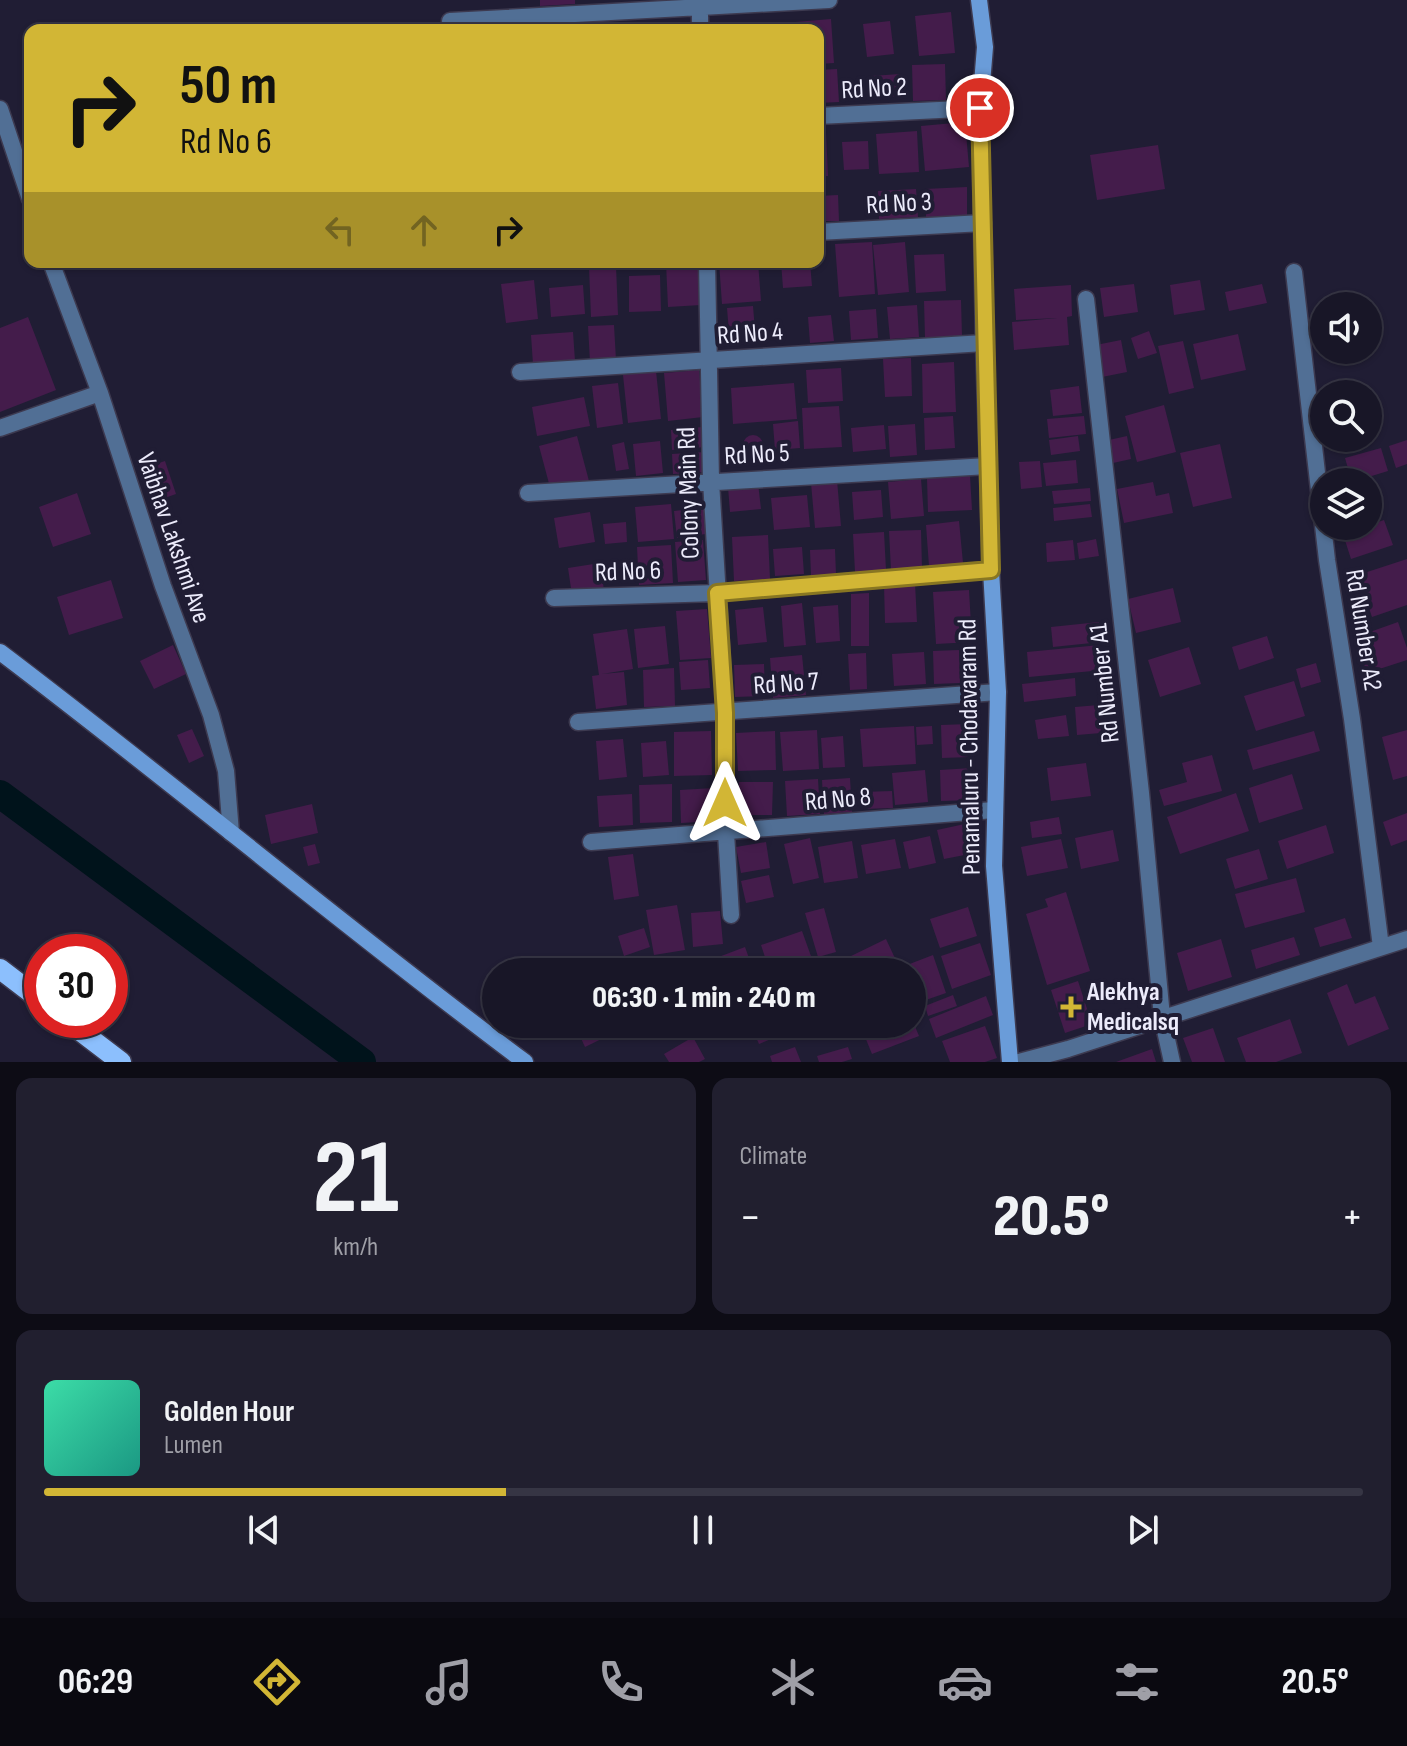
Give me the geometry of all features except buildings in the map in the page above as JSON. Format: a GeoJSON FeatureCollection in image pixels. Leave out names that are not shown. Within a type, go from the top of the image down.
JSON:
{"type":"FeatureCollection","features":[{"type":"Feature","properties":{"kind":"main road","name":"Penamaluru - Chodavaram Rd"},"geometry":{"type":"LineString","coordinates":[[979,0],[985,47],[980,108],[984,343],[998,692],[994,866],[1010,1062]]}},
{"type":"Feature","properties":{"kind":"main road"},"geometry":{"type":"LineString","coordinates":[[0,652],[439,998],[525,1062]]}},
{"type":"Feature","properties":{"kind":"main road"},"geometry":{"type":"LineString","coordinates":[[0,969],[24,987]]}},
{"type":"Feature","properties":{"kind":"main road"},"geometry":{"type":"LineString","coordinates":[[90,1038],[121,1062]]}},
{"type":"Feature","properties":{"kind":"street"},"geometry":{"type":"LineString","coordinates":[[450,21],[700,3],[829,0]]}},
{"type":"Feature","properties":{"kind":"street"},"geometry":{"type":"LineString","coordinates":[[700,3],[700,24]]}},
{"type":"Feature","properties":{"kind":"street","name":"Rd No 2"},"geometry":{"type":"LineString","coordinates":[[824,116],[980,108]]}},
{"type":"Feature","properties":{"kind":"street"},"geometry":{"type":"LineString","coordinates":[[0,109],[24,181]]}},
{"type":"Feature","properties":{"kind":"street","name":"Rd No 3"},"geometry":{"type":"LineString","coordinates":[[824,232],[983,223]]}},
{"type":"Feature","properties":{"kind":"street","name":"Vaibhav Lakshmi Ave"},"geometry":{"type":"LineString","coordinates":[[53,268],[100,393],[163,586],[211,715],[226,771],[231,833]]}},
{"type":"Feature","properties":{"kind":"street","name":"Colony Main Rd"},"geometry":{"type":"LineString","coordinates":[[707,268],[711,481],[725,713],[726,833],[731,915]]}},
{"type":"Feature","properties":{"kind":"street","name":"Rd Number A2"},"geometry":{"type":"LineString","coordinates":[[1294,272],[1327,560],[1352,719],[1381,947]]}},
{"type":"Feature","properties":{"kind":"street","name":"Rd Number A1"},"geometry":{"type":"LineString","coordinates":[[1086,299],[1138,762],[1162,1017],[1172,1062]]}},
{"type":"Feature","properties":{"kind":"street","name":"Rd No 4"},"geometry":{"type":"LineString","coordinates":[[520,372],[984,343]]}},
{"type":"Feature","properties":{"kind":"street"},"geometry":{"type":"LineString","coordinates":[[0,428],[100,393]]}},
{"type":"Feature","properties":{"kind":"street","name":"Rd No 5"},"geometry":{"type":"LineString","coordinates":[[528,493],[988,466]]}},
{"type":"Feature","properties":{"kind":"street","name":"Rd No 6"},"geometry":{"type":"LineString","coordinates":[[554,598],[717,593],[991,570]]}},
{"type":"Feature","properties":{"kind":"street","name":"Rd No 7"},"geometry":{"type":"LineString","coordinates":[[578,722],[998,692]]}},
{"type":"Feature","properties":{"kind":"street","name":"Rd No 8"},"geometry":{"type":"LineString","coordinates":[[591,842],[994,810]]}},
{"type":"Feature","properties":{"kind":"street"},"geometry":{"type":"LineString","coordinates":[[1019,1062],[1068,1049],[1407,939]]}},
{"type":"Feature","properties":{"kind":"waterway"},"geometry":{"type":"LineString","coordinates":[[0,794],[362,1062]]}},
{"type":"Feature","properties":{"kind":"place","name":"Alekhya Medicalsq"},"geometry":{"type":"Point","coordinates":[1071,1007]}},
{"type":"Feature","properties":{"kind":"route"},"geometry":{"type":"LineString","coordinates":[[725,803],[725,713],[717,593],[991,570],[980,108]]}}]}
